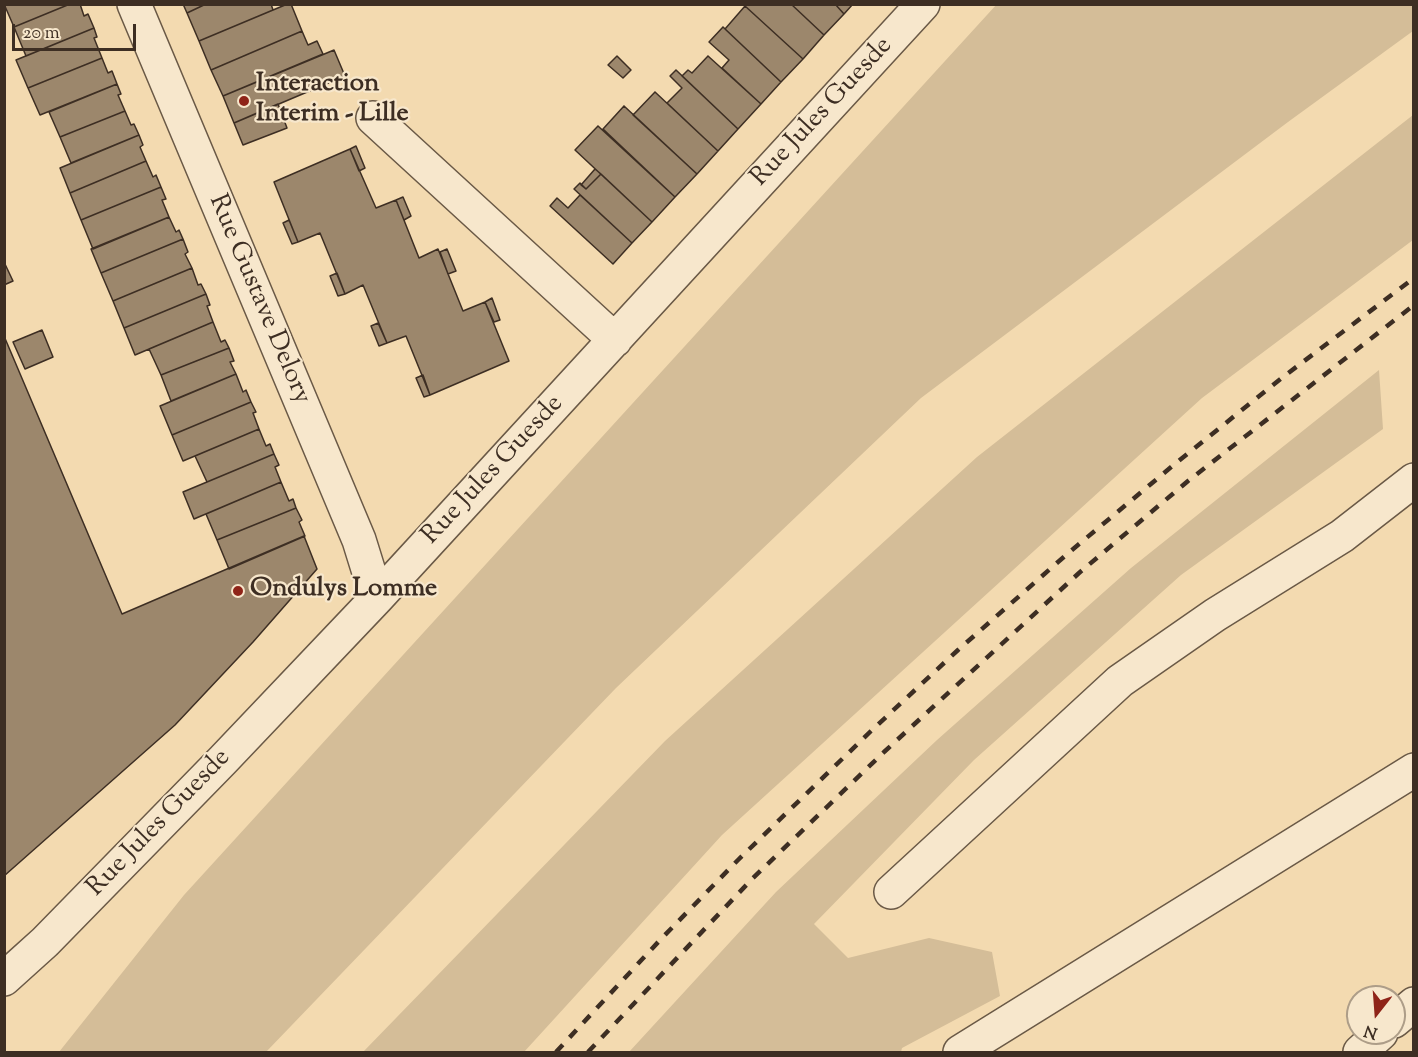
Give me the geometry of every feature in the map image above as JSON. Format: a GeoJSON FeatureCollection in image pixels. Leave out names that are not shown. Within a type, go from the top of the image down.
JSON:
{"type":"FeatureCollection","features":[{"type":"Feature","properties":{"kind":"street","name":"Rue Gustave Delory"},"geometry":{"type":"LineString","coordinates":[[134,4],[359,540],[376,598]]}},
{"type":"Feature","properties":{"kind":"street","name":"Rue Jules Guesde"},"geometry":{"type":"LineString","coordinates":[[4,979],[53,933],[215,768],[376,598],[923,4]]}},
{"type":"Feature","properties":{"kind":"street"},"geometry":{"type":"LineString","coordinates":[[373,118],[615,340]]}},
{"type":"Feature","properties":{"kind":"street"},"geometry":{"type":"LineString","coordinates":[[891,892],[1120,681],[1215,615],[1342,536],[1413,480]]}},
{"type":"Feature","properties":{"kind":"street"},"geometry":{"type":"LineString","coordinates":[[960,1053],[1413,770]]}},
{"type":"Feature","properties":{"kind":"shaded area"},"geometry":{"type":"Polygon","coordinates":[[[997,4],[1413,5],[1413,31],[921,398],[616,688],[266,1052],[59,1052],[184,895],[997,4]]]}},
{"type":"Feature","properties":{"kind":"shaded area"},"geometry":{"type":"Polygon","coordinates":[[[1413,115],[1413,240],[1202,398],[722,835],[524,1052],[363,1052],[665,741],[977,457],[1413,115]]]}},
{"type":"Feature","properties":{"kind":"shaded area"},"geometry":{"type":"Polygon","coordinates":[[[1379,370],[1383,429],[1181,575],[974,760],[814,924],[848,958],[929,938],[992,952],[1000,996],[902,1048],[901,1052],[629,1052],[776,892],[937,740],[1131,568],[1379,370]]]}},
{"type":"Feature","properties":{"kind":"building"},"geometry":{"type":"Polygon","coordinates":[[[4,4],[70,4],[14,27],[4,4]]]}},
{"type":"Feature","properties":{"kind":"building"},"geometry":{"type":"Polygon","coordinates":[[[70,4],[80,4],[84,16],[88,14],[94,28],[26,56],[14,27],[70,4]]]}},
{"type":"Feature","properties":{"kind":"building"},"geometry":{"type":"Polygon","coordinates":[[[183,4],[206,4],[187,13],[183,4]]]}},
{"type":"Feature","properties":{"kind":"building"},"geometry":{"type":"Polygon","coordinates":[[[206,4],[271,4],[273,10],[199,41],[187,13],[206,4]]]}},
{"type":"Feature","properties":{"kind":"building"},"geometry":{"type":"Polygon","coordinates":[[[291,4],[302,31],[211,70],[199,41],[291,4]]]}},
{"type":"Feature","properties":{"kind":"building"},"geometry":{"type":"Polygon","coordinates":[[[747,4],[791,4],[824,35],[803,59],[745,6],[747,4]]]}},
{"type":"Feature","properties":{"kind":"building"},"geometry":{"type":"Polygon","coordinates":[[[791,4],[835,4],[844,14],[824,35],[791,4]]]}},
{"type":"Feature","properties":{"kind":"building"},"geometry":{"type":"Polygon","coordinates":[[[835,4],[853,4],[844,14],[835,4]]]}},
{"type":"Feature","properties":{"kind":"building"},"geometry":{"type":"Polygon","coordinates":[[[745,6],[803,59],[781,82],[725,29],[745,6]]]}},
{"type":"Feature","properties":{"kind":"building"},"geometry":{"type":"Polygon","coordinates":[[[723,27],[781,82],[761,104],[722,68],[729,60],[709,42],[723,27]]]}},
{"type":"Feature","properties":{"kind":"building"},"geometry":{"type":"Polygon","coordinates":[[[94,28],[97,37],[94,38],[102,58],[28,88],[16,60],[94,28]]]}},
{"type":"Feature","properties":{"kind":"building"},"geometry":{"type":"Polygon","coordinates":[[[302,31],[308,45],[317,41],[323,54],[223,96],[211,70],[302,31]]]}},
{"type":"Feature","properties":{"kind":"building"},"geometry":{"type":"Polygon","coordinates":[[[334,50],[345,76],[234,123],[223,96],[334,50]]]}},
{"type":"Feature","properties":{"kind":"building"},"geometry":{"type":"Polygon","coordinates":[[[617,56],[631,70],[623,78],[608,65],[617,56]]]}},
{"type":"Feature","properties":{"kind":"building"},"geometry":{"type":"Polygon","coordinates":[[[708,56],[761,104],[738,129],[682,76],[688,70],[692,73],[708,56]]]}},
{"type":"Feature","properties":{"kind":"building"},"geometry":{"type":"Polygon","coordinates":[[[102,58],[108,73],[112,71],[117,84],[40,115],[28,88],[102,58]]]}},
{"type":"Feature","properties":{"kind":"building"},"geometry":{"type":"Polygon","coordinates":[[[676,70],[738,129],[718,151],[667,103],[682,88],[670,76],[676,70]]]}},
{"type":"Feature","properties":{"kind":"building"},"geometry":{"type":"Polygon","coordinates":[[[117,84],[121,94],[118,95],[125,111],[60,137],[49,112],[117,84]]]}},
{"type":"Feature","properties":{"kind":"building"},"geometry":{"type":"Polygon","coordinates":[[[655,92],[718,151],[697,174],[633,115],[655,92]]]}},
{"type":"Feature","properties":{"kind":"building"},"geometry":{"type":"Polygon","coordinates":[[[278,104],[287,128],[243,145],[234,123],[278,104]]]}},
{"type":"Feature","properties":{"kind":"building"},"geometry":{"type":"Polygon","coordinates":[[[624,106],[697,174],[675,197],[603,129],[624,106]]]}},
{"type":"Feature","properties":{"kind":"building"},"geometry":{"type":"Polygon","coordinates":[[[125,111],[131,125],[134,124],[139,135],[71,163],[60,137],[125,111]]]}},
{"type":"Feature","properties":{"kind":"building"},"geometry":{"type":"Polygon","coordinates":[[[598,126],[675,197],[652,222],[575,150],[598,126]]]}},
{"type":"Feature","properties":{"kind":"building"},"geometry":{"type":"Polygon","coordinates":[[[139,135],[143,145],[140,147],[146,161],[70,193],[60,168],[139,135]]]}},
{"type":"Feature","properties":{"kind":"building"},"geometry":{"type":"Polygon","coordinates":[[[356,146],[365,168],[359,171],[350,149],[356,146]]]}},
{"type":"Feature","properties":{"kind":"building"},"geometry":{"type":"Polygon","coordinates":[[[350,149],[376,208],[396,200],[419,258],[438,249],[463,311],[485,302],[509,361],[430,395],[406,336],[387,343],[363,285],[345,294],[320,233],[298,242],[274,182],[350,149]]]}},
{"type":"Feature","properties":{"kind":"building"},"geometry":{"type":"Polygon","coordinates":[[[146,161],[153,177],[156,175],[161,187],[81,220],[70,193],[146,161]]]}},
{"type":"Feature","properties":{"kind":"building"},"geometry":{"type":"Polygon","coordinates":[[[595,169],[601,174],[586,189],[581,185],[595,169]]]}},
{"type":"Feature","properties":{"kind":"building"},"geometry":{"type":"Polygon","coordinates":[[[601,174],[652,222],[632,243],[574,189],[580,183],[586,189],[601,174]]]}},
{"type":"Feature","properties":{"kind":"building"},"geometry":{"type":"Polygon","coordinates":[[[161,187],[166,199],[162,200],[169,217],[93,249],[81,220],[161,187]]]}},
{"type":"Feature","properties":{"kind":"building"},"geometry":{"type":"Polygon","coordinates":[[[580,195],[632,243],[613,264],[550,206],[557,198],[568,208],[580,195]]]}},
{"type":"Feature","properties":{"kind":"building"},"geometry":{"type":"Polygon","coordinates":[[[403,197],[411,216],[404,220],[396,200],[403,197]]]}},
{"type":"Feature","properties":{"kind":"building"},"geometry":{"type":"Polygon","coordinates":[[[169,217],[176,232],[179,230],[183,239],[101,273],[91,249],[169,217]]]}},
{"type":"Feature","properties":{"kind":"building"},"geometry":{"type":"Polygon","coordinates":[[[289,220],[298,242],[292,244],[283,223],[289,220]]]}},
{"type":"Feature","properties":{"kind":"building"},"geometry":{"type":"Polygon","coordinates":[[[183,239],[188,252],[185,254],[192,268],[113,301],[101,273],[183,239]]]}},
{"type":"Feature","properties":{"kind":"building"},"geometry":{"type":"Polygon","coordinates":[[[447,249],[456,271],[448,274],[440,252],[447,249]]]}},
{"type":"Feature","properties":{"kind":"building"},"geometry":{"type":"Polygon","coordinates":[[[4,262],[13,281],[4,285],[4,262]]]}},
{"type":"Feature","properties":{"kind":"building"},"geometry":{"type":"Polygon","coordinates":[[[192,268],[198,285],[201,284],[206,294],[124,328],[113,301],[192,268]]]}},
{"type":"Feature","properties":{"kind":"building"},"geometry":{"type":"Polygon","coordinates":[[[337,273],[345,294],[338,296],[330,276],[337,273]]]}},
{"type":"Feature","properties":{"kind":"building"},"geometry":{"type":"Polygon","coordinates":[[[206,294],[210,305],[207,306],[213,322],[135,355],[124,328],[206,294]]]}},
{"type":"Feature","properties":{"kind":"building"},"geometry":{"type":"Polygon","coordinates":[[[492,298],[500,320],[494,322],[485,302],[492,298]]]}},
{"type":"Feature","properties":{"kind":"building"},"geometry":{"type":"Polygon","coordinates":[[[213,322],[221,342],[225,340],[229,348],[161,375],[149,349],[213,322]]]}},
{"type":"Feature","properties":{"kind":"building"},"geometry":{"type":"Polygon","coordinates":[[[378,323],[387,343],[379,346],[371,326],[378,323]]]}},
{"type":"Feature","properties":{"kind":"building"},"geometry":{"type":"Polygon","coordinates":[[[42,330],[53,357],[25,369],[13,342],[42,330]]]}},
{"type":"Feature","properties":{"kind":"building","name":"Ondulys Lomme"},"geometry":{"type":"Polygon","coordinates":[[[4,336],[122,614],[304,536],[317,569],[253,642],[175,725],[4,876],[4,336]]]}},
{"type":"Feature","properties":{"kind":"building"},"geometry":{"type":"Polygon","coordinates":[[[229,348],[234,361],[230,362],[236,374],[171,401],[161,375],[229,348]]]}},
{"type":"Feature","properties":{"kind":"building"},"geometry":{"type":"Polygon","coordinates":[[[236,374],[243,392],[246,390],[251,402],[172,435],[160,406],[236,374]]]}},
{"type":"Feature","properties":{"kind":"building"},"geometry":{"type":"Polygon","coordinates":[[[423,375],[430,395],[424,397],[416,378],[423,375]]]}},
{"type":"Feature","properties":{"kind":"building"},"geometry":{"type":"Polygon","coordinates":[[[251,402],[256,412],[253,413],[259,429],[183,461],[172,435],[251,402]]]}},
{"type":"Feature","properties":{"kind":"building"},"geometry":{"type":"Polygon","coordinates":[[[259,429],[266,446],[270,444],[274,454],[207,482],[195,456],[259,429]]]}},
{"type":"Feature","properties":{"kind":"building"},"geometry":{"type":"Polygon","coordinates":[[[274,454],[279,465],[275,467],[281,482],[194,519],[183,492],[274,454]]]}},
{"type":"Feature","properties":{"kind":"building"},"geometry":{"type":"Polygon","coordinates":[[[281,482],[289,501],[293,499],[296,508],[217,540],[206,514],[281,482]]]}},
{"type":"Feature","properties":{"kind":"building"},"geometry":{"type":"Polygon","coordinates":[[[296,508],[302,520],[299,522],[305,536],[229,569],[217,540],[296,508]]]}},
{"type":"Feature","properties":{"kind":"railway"},"geometry":{"type":"LineString","coordinates":[[556,1052],[738,860],[958,650],[1176,463],[1283,377],[1414,278]]}},
{"type":"Feature","properties":{"kind":"railway"},"geometry":{"type":"LineString","coordinates":[[588,1052],[752,879],[884,752],[1079,573],[1188,481],[1414,305]]}},
{"type":"Feature","properties":{"kind":"place","name":"Interaction Interim - Lille"},"geometry":{"type":"Point","coordinates":[244,101]}},
{"type":"Feature","properties":{"kind":"place","name":"Ondulys Lomme"},"geometry":{"type":"Point","coordinates":[238,591]}}]}
